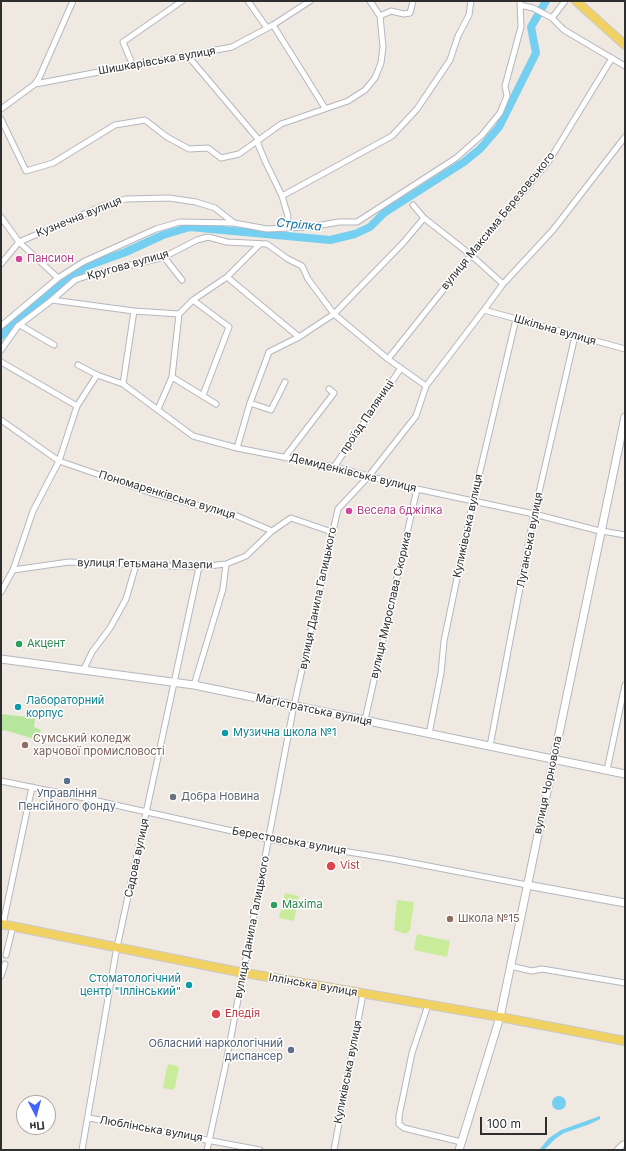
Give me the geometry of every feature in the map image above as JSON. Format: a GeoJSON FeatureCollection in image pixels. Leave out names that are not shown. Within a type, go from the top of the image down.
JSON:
{"type":"FeatureCollection","features":[{"type":"Feature","properties":{"kind":"main road"},"geometry":{"type":"LineString","coordinates":[[576,1],[625,45]]}},
{"type":"Feature","properties":{"kind":"main road","name":"вулиця Чорновола"},"geometry":{"type":"LineString","coordinates":[[459,1150],[500,1017],[625,416]]}},
{"type":"Feature","properties":{"kind":"main road","name":"Маґістратська вулиця"},"geometry":{"type":"LineString","coordinates":[[1,659],[194,684],[625,774]]}},
{"type":"Feature","properties":{"kind":"main road","name":"Берестовська вулиця"},"geometry":{"type":"LineString","coordinates":[[528,885],[625,903]]}},
{"type":"Feature","properties":{"kind":"main road","name":"Іллінська вулиця"},"geometry":{"type":"LineString","coordinates":[[2,924],[243,973],[500,1017],[625,1041]]}},
{"type":"Feature","properties":{"kind":"street"},"geometry":{"type":"LineString","coordinates":[[34,84],[43,69],[73,1]]}},
{"type":"Feature","properties":{"kind":"street"},"geometry":{"type":"LineString","coordinates":[[133,66],[122,42],[182,1]]}},
{"type":"Feature","properties":{"kind":"street"},"geometry":{"type":"LineString","coordinates":[[248,1],[267,28]]}},
{"type":"Feature","properties":{"kind":"street","name":"Шишкарівська вулиця"},"geometry":{"type":"LineString","coordinates":[[1,109],[34,84],[232,47],[273,25],[310,1]]}},
{"type":"Feature","properties":{"kind":"street"},"geometry":{"type":"LineString","coordinates":[[1,119],[26,171],[52,163],[115,125],[145,120],[167,137],[189,149],[208,148],[221,158],[239,154],[281,124],[348,101],[365,90],[375,78],[381,63],[383,47],[380,16],[370,1]]}},
{"type":"Feature","properties":{"kind":"street"},"geometry":{"type":"LineString","coordinates":[[380,16],[391,11],[404,14],[410,13],[413,1]]}},
{"type":"Feature","properties":{"kind":"street"},"geometry":{"type":"LineString","coordinates":[[282,196],[392,136],[417,108],[450,60],[458,36],[469,15],[471,1]]}},
{"type":"Feature","properties":{"kind":"street"},"geometry":{"type":"LineString","coordinates":[[550,17],[565,1]]}},
{"type":"Feature","properties":{"kind":"street"},"geometry":{"type":"LineString","coordinates":[[1,326],[58,278],[83,262],[156,230],[180,222],[234,223],[267,229],[310,227],[339,222],[357,222],[440,170],[482,135],[500,113],[507,96],[505,86],[521,27],[520,3],[534,8],[550,17],[564,30],[625,66]]}},
{"type":"Feature","properties":{"kind":"street"},"geometry":{"type":"LineString","coordinates":[[273,25],[325,108]]}},
{"type":"Feature","properties":{"kind":"street"},"geometry":{"type":"LineString","coordinates":[[188,56],[258,139],[263,156],[282,196],[288,216],[286,228]]}},
{"type":"Feature","properties":{"kind":"street","name":"вулиця Максима Березовського"},"geometry":{"type":"LineString","coordinates":[[388,359],[471,255],[549,161],[612,58]]}},
{"type":"Feature","properties":{"kind":"street"},"geometry":{"type":"LineString","coordinates":[[43,69],[46,78],[52,80]]}},
{"type":"Feature","properties":{"kind":"street","name":"вулиця Данила Галицького"},"geometry":{"type":"LineString","coordinates":[[207,1150],[225,1068],[294,706],[338,509],[368,477],[416,416],[426,386],[503,284],[553,230],[625,137]]}},
{"type":"Feature","properties":{"kind":"street","name":"Кузнечна вулиця"},"geometry":{"type":"LineString","coordinates":[[1,264],[19,242],[105,205],[126,199],[163,198],[196,202],[215,208],[234,223]]}},
{"type":"Feature","properties":{"kind":"street"},"geometry":{"type":"LineString","coordinates":[[413,205],[424,218],[471,255],[503,284]]}},
{"type":"Feature","properties":{"kind":"street"},"geometry":{"type":"LineString","coordinates":[[1,217],[19,242],[58,278]]}},
{"type":"Feature","properties":{"kind":"street"},"geometry":{"type":"LineString","coordinates":[[237,448],[250,403],[269,352],[299,337],[334,314],[403,243],[424,218]]}},
{"type":"Feature","properties":{"kind":"street","name":"Кругова вулиця"},"geometry":{"type":"LineString","coordinates":[[1,350],[20,325],[75,280],[164,257],[197,240],[208,237],[226,242],[267,244],[288,259],[302,266],[308,279],[334,314],[388,359],[426,386]]}},
{"type":"Feature","properties":{"kind":"street"},"geometry":{"type":"LineString","coordinates":[[158,409],[172,377],[179,314],[193,300],[227,277],[260,244]]}},
{"type":"Feature","properties":{"kind":"street"},"geometry":{"type":"LineString","coordinates":[[164,257],[182,280]]}},
{"type":"Feature","properties":{"kind":"street"},"geometry":{"type":"LineString","coordinates":[[227,277],[299,337]]}},
{"type":"Feature","properties":{"kind":"street"},"geometry":{"type":"LineString","coordinates":[[52,300],[134,311],[179,314]]}},
{"type":"Feature","properties":{"kind":"street"},"geometry":{"type":"LineString","coordinates":[[193,300],[229,327],[203,395]]}},
{"type":"Feature","properties":{"kind":"street","name":"Шкільна вулиця"},"geometry":{"type":"LineString","coordinates":[[484,310],[625,349]]}},
{"type":"Feature","properties":{"kind":"street"},"geometry":{"type":"LineString","coordinates":[[123,384],[134,311]]}},
{"type":"Feature","properties":{"kind":"street","name":"Куликівська вулиця"},"geometry":{"type":"LineString","coordinates":[[429,734],[441,673],[444,641],[473,501],[516,319]]}},
{"type":"Feature","properties":{"kind":"street"},"geometry":{"type":"LineString","coordinates":[[20,325],[36,336],[54,345]]}},
{"type":"Feature","properties":{"kind":"street","name":"Луганська вулиця"},"geometry":{"type":"LineString","coordinates":[[490,746],[534,514],[575,336]]}},
{"type":"Feature","properties":{"kind":"street"},"geometry":{"type":"LineString","coordinates":[[1,362],[76,406]]}},
{"type":"Feature","properties":{"kind":"street","name":"Демиденківська вулиця"},"geometry":{"type":"LineString","coordinates":[[78,365],[97,375],[123,384],[193,436],[237,448],[334,467],[417,489],[534,514],[600,531],[625,535]]}},
{"type":"Feature","properties":{"kind":"street","name":"проїзд Паляниці"},"geometry":{"type":"LineString","coordinates":[[334,467],[401,368]]}},
{"type":"Feature","properties":{"kind":"street"},"geometry":{"type":"LineString","coordinates":[[1,592],[13,570],[33,511],[60,461],[76,406],[97,375]]}},
{"type":"Feature","properties":{"kind":"street"},"geometry":{"type":"LineString","coordinates":[[172,377],[216,404]]}},
{"type":"Feature","properties":{"kind":"street"},"geometry":{"type":"LineString","coordinates":[[250,403],[271,410],[286,382]]}},
{"type":"Feature","properties":{"kind":"street"},"geometry":{"type":"LineString","coordinates":[[285,457],[334,393],[329,389]]}},
{"type":"Feature","properties":{"kind":"street","name":"Пономаренківська вулиця"},"geometry":{"type":"LineString","coordinates":[[1,420],[60,461],[152,493],[236,516],[272,531]]}},
{"type":"Feature","properties":{"kind":"street","name":"вулиця Мирослава Скорика"},"geometry":{"type":"LineString","coordinates":[[365,720],[417,489]]}},
{"type":"Feature","properties":{"kind":"street","name":"вулиця Гетьмана Мазепи"},"geometry":{"type":"LineString","coordinates":[[13,570],[69,562],[198,567],[226,564],[246,556],[272,531],[291,518],[332,532]]}},
{"type":"Feature","properties":{"kind":"street"},"geometry":{"type":"LineString","coordinates":[[194,684],[223,589],[226,564]]}},
{"type":"Feature","properties":{"kind":"street"},"geometry":{"type":"LineString","coordinates":[[84,669],[92,652],[110,628],[126,599],[136,565]]}},
{"type":"Feature","properties":{"kind":"street","name":"Садова вулиця"},"geometry":{"type":"LineString","coordinates":[[82,1150],[89,1118],[117,947],[198,567]]}},
{"type":"Feature","properties":{"kind":"street"},"geometry":{"type":"LineString","coordinates":[[607,770],[625,685]]}},
{"type":"Feature","properties":{"kind":"street","name":"Берестовська вулиця"},"geometry":{"type":"LineString","coordinates":[[1,781],[147,811],[268,839],[392,858],[528,885]]}},
{"type":"Feature","properties":{"kind":"street"},"geometry":{"type":"LineString","coordinates":[[2,924],[32,787]]}},
{"type":"Feature","properties":{"kind":"street"},"geometry":{"type":"LineString","coordinates":[[6,955],[13,926]]}},
{"type":"Feature","properties":{"kind":"street"},"geometry":{"type":"LineString","coordinates":[[1,976],[5,964]]}},
{"type":"Feature","properties":{"kind":"street"},"geometry":{"type":"LineString","coordinates":[[510,966],[532,971],[542,969],[625,983]]}},
{"type":"Feature","properties":{"kind":"street","name":"Куликівська вулиця"},"geometry":{"type":"LineString","coordinates":[[334,1150],[363,994]]}},
{"type":"Feature","properties":{"kind":"street"},"geometry":{"type":"LineString","coordinates":[[428,1005],[412,1054],[399,1116],[399,1124],[404,1128],[461,1142]]}},
{"type":"Feature","properties":{"kind":"street","name":"Люблінська вулиця"},"geometry":{"type":"LineString","coordinates":[[89,1118],[209,1139],[260,1150]]}},
{"type":"Feature","properties":{"kind":"street"},"geometry":{"type":"LineString","coordinates":[[617,1150],[624,1144],[625,1137]]}},
{"type":"Feature","properties":{"kind":"green space"},"geometry":{"type":"Polygon","coordinates":[[[1,714],[35,718],[34,727],[41,730],[37,740],[5,730],[1,732],[1,714]]]}},
{"type":"Feature","properties":{"kind":"green space"},"geometry":{"type":"Polygon","coordinates":[[[285,893],[299,896],[294,921],[279,918],[285,893]]]}},
{"type":"Feature","properties":{"kind":"green space"},"geometry":{"type":"Polygon","coordinates":[[[397,900],[414,902],[410,930],[406,934],[394,930],[397,900]]]}},
{"type":"Feature","properties":{"kind":"green space"},"geometry":{"type":"Polygon","coordinates":[[[417,934],[450,941],[447,957],[414,950],[417,934]]]}},
{"type":"Feature","properties":{"kind":"green space"},"geometry":{"type":"Polygon","coordinates":[[[169,1064],[179,1068],[175,1087],[172,1090],[164,1088],[163,1086],[169,1064]]]}},
{"type":"Feature","properties":{"kind":"water"},"geometry":{"type":"Polygon","coordinates":[[[556,1096],[562,1096],[566,1100],[566,1106],[562,1110],[556,1110],[552,1106],[552,1100],[556,1096]]]}},
{"type":"Feature","properties":{"kind":"water"},"geometry":{"type":"Polygon","coordinates":[[[600,1116],[600,1119],[590,1124],[564,1133],[555,1139],[544,1150],[539,1150],[549,1138],[561,1130],[600,1116]]]}},
{"type":"Feature","properties":{"kind":"waterway","name":"Стрілка"},"geometry":{"type":"LineString","coordinates":[[1,336],[18,317],[87,266],[126,252],[163,235],[190,227],[330,240],[355,234],[370,227],[384,213],[464,162],[480,149],[499,127],[536,53],[531,27],[546,1]]}},
{"type":"Feature","properties":{"kind":"place","name":"Пансион"},"geometry":{"type":"Point","coordinates":[19,259]}},
{"type":"Feature","properties":{"kind":"place","name":"Весела бджілка"},"geometry":{"type":"Point","coordinates":[349,511]}},
{"type":"Feature","properties":{"kind":"place","name":"Акцент"},"geometry":{"type":"Point","coordinates":[19,644]}},
{"type":"Feature","properties":{"kind":"place","name":"Лабораторний корпус"},"geometry":{"type":"Point","coordinates":[18,707]}},
{"type":"Feature","properties":{"kind":"place","name":"Музична школа №1"},"geometry":{"type":"Point","coordinates":[225,733]}},
{"type":"Feature","properties":{"kind":"place","name":"Сумський коледж харчової промисловості"},"geometry":{"type":"Point","coordinates":[25,745]}},
{"type":"Feature","properties":{"kind":"place","name":"Управління Пенсійного фонду"},"geometry":{"type":"Point","coordinates":[67,781]}},
{"type":"Feature","properties":{"kind":"place","name":"Добра Новина"},"geometry":{"type":"Point","coordinates":[173,797]}},
{"type":"Feature","properties":{"kind":"place","name":"Vist"},"geometry":{"type":"Point","coordinates":[331,866]}},
{"type":"Feature","properties":{"kind":"place","name":"Maxima"},"geometry":{"type":"Point","coordinates":[274,905]}},
{"type":"Feature","properties":{"kind":"place","name":"Школа №15"},"geometry":{"type":"Point","coordinates":[450,919]}},
{"type":"Feature","properties":{"kind":"place","name":"Стоматологічний центр \"Іллінський\""},"geometry":{"type":"Point","coordinates":[189,985]}},
{"type":"Feature","properties":{"kind":"place","name":"Еледія"},"geometry":{"type":"Point","coordinates":[216,1014]}},
{"type":"Feature","properties":{"kind":"place","name":"Обласний наркологічний диспансер"},"geometry":{"type":"Point","coordinates":[291,1050]}}]}
